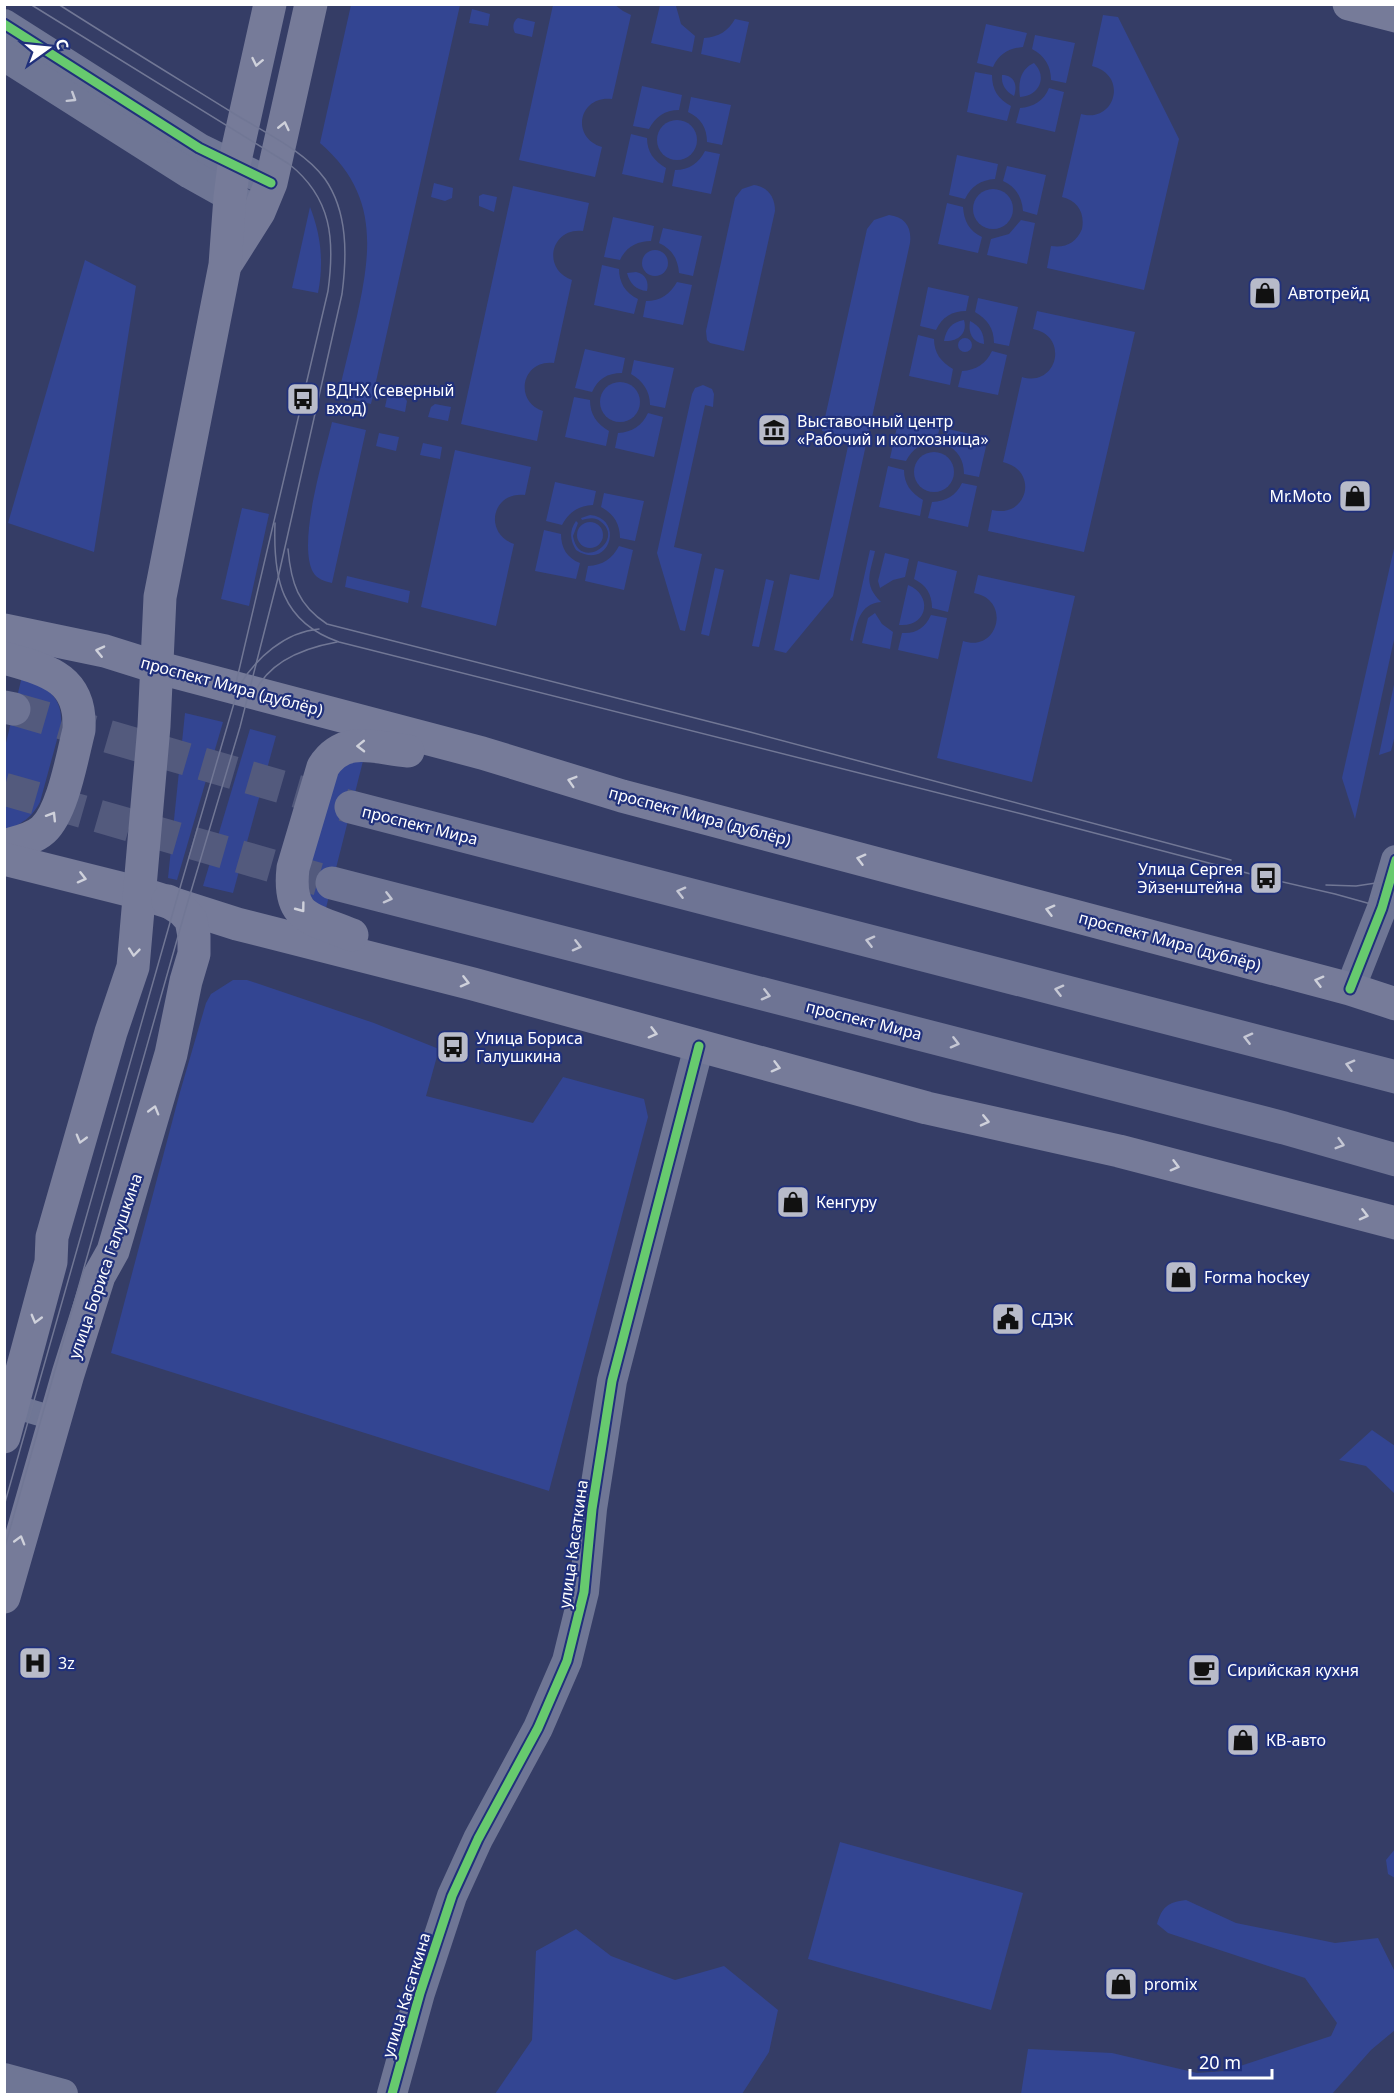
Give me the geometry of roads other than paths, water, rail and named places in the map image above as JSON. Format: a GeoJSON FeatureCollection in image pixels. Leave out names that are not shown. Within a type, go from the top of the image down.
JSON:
{"type":"FeatureCollection","features":[{"type":"Feature","properties":{"kind":"main road"},"geometry":{"type":"LineString","coordinates":[[4,1437],[51,1262],[52,1238],[111,1032],[133,967],[154,726],[160,597],[225,265],[234,165],[270,4]]}},
{"type":"Feature","properties":{"kind":"main road"},"geometry":{"type":"LineString","coordinates":[[1348,4],[1394,15]]}},
{"type":"Feature","properties":{"kind":"main road"},"geometry":{"type":"LineString","coordinates":[[225,265],[265,197],[308,11]]}},
{"type":"Feature","properties":{"kind":"main road","name":"проспект Мира (дублёр)"},"geometry":{"type":"LineString","coordinates":[[4,630],[105,651],[156,667],[482,753],[622,796],[1350,989],[1395,1004]]}},
{"type":"Feature","properties":{"kind":"main road"},"geometry":{"type":"LineString","coordinates":[[4,658],[37,666],[58,676],[72,693],[80,717],[79,730],[62,794],[52,817],[43,830],[4,846]]}},
{"type":"Feature","properties":{"kind":"main road"},"geometry":{"type":"LineString","coordinates":[[426,972],[369,942],[311,920],[300,911],[294,898],[291,882],[293,868],[323,767],[330,756],[345,747],[361,745],[431,753],[482,753]]}},
{"type":"Feature","properties":{"kind":"main road","name":"проспект Мира"},"geometry":{"type":"LineString","coordinates":[[351,807],[1395,1077]]}},
{"type":"Feature","properties":{"kind":"main road"},"geometry":{"type":"LineString","coordinates":[[4,859],[146,878],[160,897],[175,905],[237,924],[426,972],[927,1108],[1119,1151],[1395,1223]]}},
{"type":"Feature","properties":{"kind":"main road","name":"проспект Мира"},"geometry":{"type":"LineString","coordinates":[[332,883],[1284,1128],[1395,1160]]}},
{"type":"Feature","properties":{"kind":"main road","name":"улица Бориса Галушкина"},"geometry":{"type":"LineString","coordinates":[[4,1597],[99,1276],[113,1251],[171,1054],[194,954],[191,920],[183,910],[175,905]]}},
{"type":"Feature","properties":{"kind":"main road"},"geometry":{"type":"LineString","coordinates":[[186,981],[200,944],[205,937],[219,927],[237,924]]}},
{"type":"Feature","properties":{"kind":"street"},"geometry":{"type":"LineString","coordinates":[[4,24],[199,148],[234,165],[265,197]]}},
{"type":"Feature","properties":{"kind":"street"},"geometry":{"type":"LineString","coordinates":[[4,56],[230,197],[265,197]]}},
{"type":"Feature","properties":{"kind":"street"},"geometry":{"type":"LineString","coordinates":[[1350,989],[1382,908],[1395,860]]}},
{"type":"Feature","properties":{"kind":"street","name":"улица Касаткина"},"geometry":{"type":"LineString","coordinates":[[392,2094],[420,1992],[453,1896],[478,1839],[538,1728],[567,1661],[584,1592],[592,1509],[612,1382],[699,1046]]}},
{"type":"Feature","properties":{"kind":"street"},"geometry":{"type":"LineString","coordinates":[[13,1406],[56,1419]]}},
{"type":"Feature","properties":{"kind":"street"},"geometry":{"type":"LineString","coordinates":[[4,2078],[63,2094]]}},
{"type":"Feature","properties":{"kind":"tunnel"},"geometry":{"type":"LineString","coordinates":[[14,709],[351,807]]}},
{"type":"Feature","properties":{"kind":"tunnel"},"geometry":{"type":"LineString","coordinates":[[4,789],[332,883]]}},
{"type":"Feature","properties":{"kind":"tram line"},"geometry":{"type":"LineString","coordinates":[[30,4],[289,164],[314,191],[327,221],[331,254],[328,291],[236,683]]}},
{"type":"Feature","properties":{"kind":"tram line"},"geometry":{"type":"LineString","coordinates":[[4,1550],[186,908],[240,727],[278,578],[342,294],[345,265],[342,220],[333,192],[325,179],[306,159],[58,4]]}},
{"type":"Feature","properties":{"kind":"tram line"},"geometry":{"type":"LineString","coordinates":[[275,523],[276,562],[284,596],[304,623],[339,642],[1396,911]]}},
{"type":"Feature","properties":{"kind":"tram line"},"geometry":{"type":"LineString","coordinates":[[288,549],[291,572],[298,592],[309,609],[327,624],[750,732],[1231,860]]}},
{"type":"Feature","properties":{"kind":"tram line"},"geometry":{"type":"LineString","coordinates":[[4,1506],[239,686],[254,666],[273,648],[295,635],[319,629]]}},
{"type":"Feature","properties":{"kind":"tram line"},"geometry":{"type":"LineString","coordinates":[[254,694],[268,673],[288,658],[312,648],[337,642]]}},
{"type":"Feature","properties":{"kind":"tram line"},"geometry":{"type":"LineString","coordinates":[[1326,885],[1356,886],[1396,880]]}},
{"type":"Feature","properties":{"kind":"tram line"},"geometry":{"type":"LineString","coordinates":[[1373,896],[1396,902]]}},
{"type":"Feature","properties":{"kind":"place","name":"Автотрейд"},"geometry":{"type":"Point","coordinates":[1265,293]}},
{"type":"Feature","properties":{"kind":"place","name":"ВДНХ (северный вход)"},"geometry":{"type":"Point","coordinates":[303,399]}},
{"type":"Feature","properties":{"kind":"place","name":"Выставочный центр «Рабочий и колхозница»"},"geometry":{"type":"Point","coordinates":[774,430]}},
{"type":"Feature","properties":{"kind":"place","name":"Mr.Moto"},"geometry":{"type":"Point","coordinates":[1355,496]}},
{"type":"Feature","properties":{"kind":"place","name":"Улица Сергея Эйзенштейна"},"geometry":{"type":"Point","coordinates":[1266,878]}},
{"type":"Feature","properties":{"kind":"place","name":"Улица Бориса Галушкина"},"geometry":{"type":"Point","coordinates":[453,1047]}},
{"type":"Feature","properties":{"kind":"place","name":"Кенгуру"},"geometry":{"type":"Point","coordinates":[793,1202]}},
{"type":"Feature","properties":{"kind":"place","name":"Forma hockey"},"geometry":{"type":"Point","coordinates":[1181,1277]}},
{"type":"Feature","properties":{"kind":"place","name":"СДЭК"},"geometry":{"type":"Point","coordinates":[1008,1319]}},
{"type":"Feature","properties":{"kind":"place","name":"3z"},"geometry":{"type":"Point","coordinates":[35,1663]}},
{"type":"Feature","properties":{"kind":"place","name":"Сирийская кухня"},"geometry":{"type":"Point","coordinates":[1204,1670]}},
{"type":"Feature","properties":{"kind":"place","name":"КВ-авто"},"geometry":{"type":"Point","coordinates":[1243,1740]}},
{"type":"Feature","properties":{"kind":"place","name":"promix"},"geometry":{"type":"Point","coordinates":[1121,1984]}}]}
